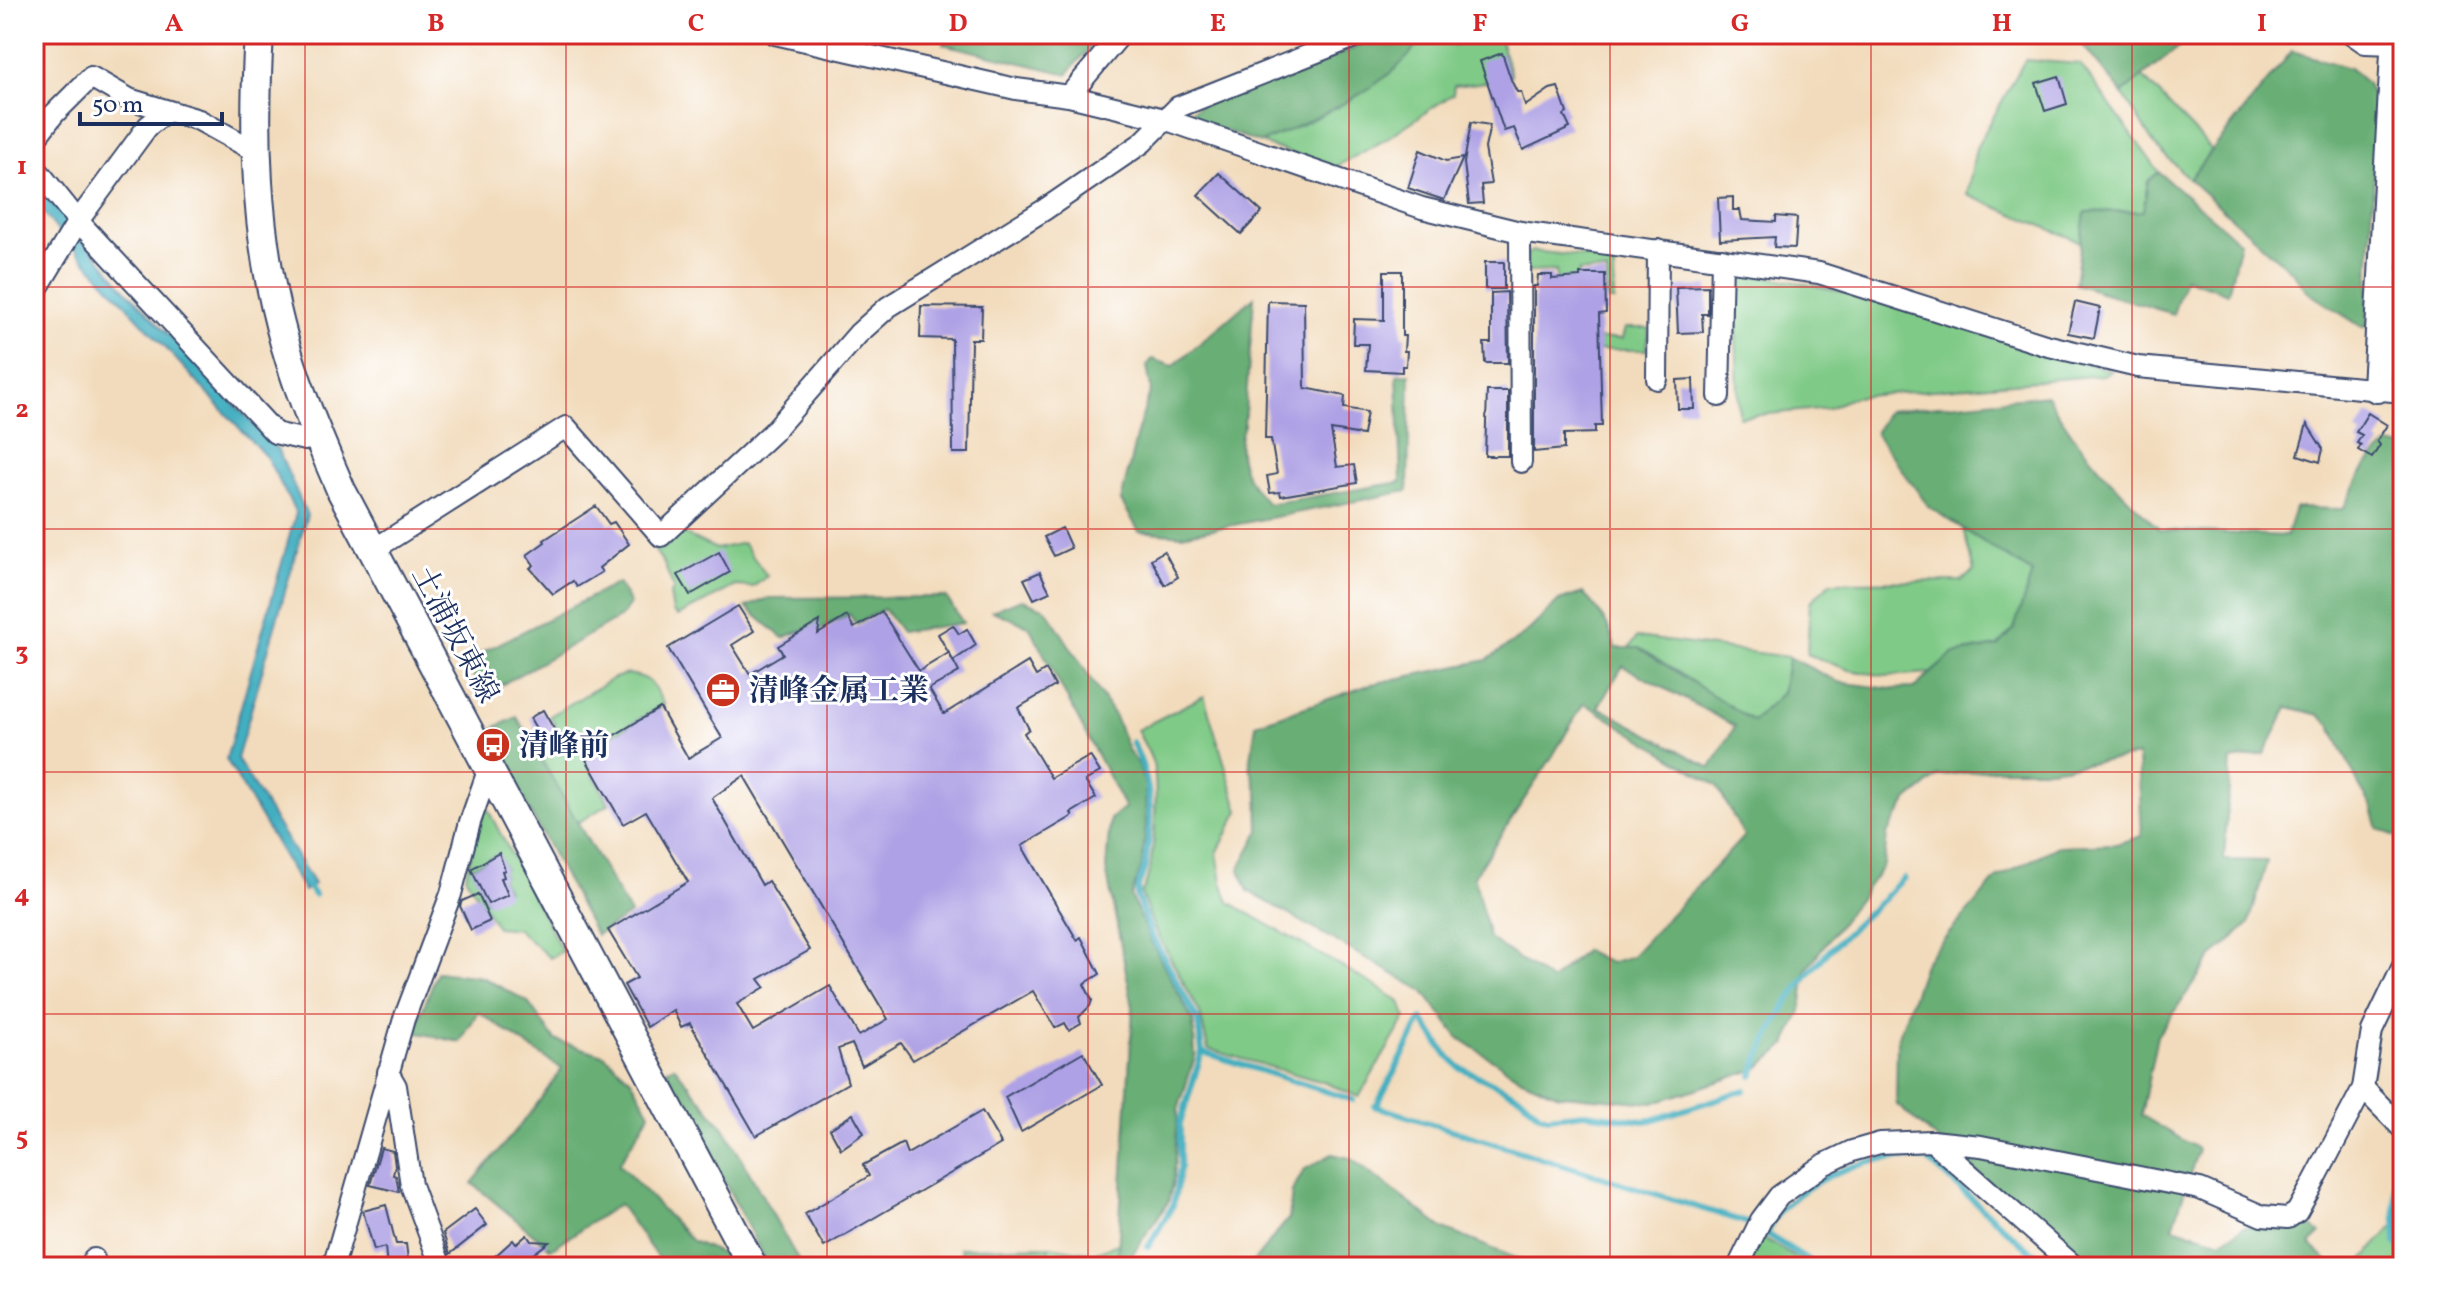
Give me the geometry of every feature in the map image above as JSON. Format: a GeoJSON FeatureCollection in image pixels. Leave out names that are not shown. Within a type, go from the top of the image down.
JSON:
{"type":"FeatureCollection","features":[{"type":"Feature","properties":{"kind":"main road","name":"土浦坂東線"},"geometry":{"type":"LineString","coordinates":[[259,34],[255,151],[263,239],[280,325],[318,436],[341,490],[753,1267]]}},
{"type":"Feature","properties":{"kind":"main road"},"geometry":{"type":"LineString","coordinates":[[2390,390],[2398,42]]}},
{"type":"Feature","properties":{"kind":"street"},"geometry":{"type":"LineString","coordinates":[[775,34],[1164,119],[1422,208],[1520,232],[1819,273],[2045,345],[2138,367],[2390,390]]}},
{"type":"Feature","properties":{"kind":"street"},"geometry":{"type":"LineString","coordinates":[[1069,96],[1121,34]]}},
{"type":"Feature","properties":{"kind":"street"},"geometry":{"type":"LineString","coordinates":[[373,550],[566,427],[661,536],[773,432],[858,334],[888,307],[1044,210],[1142,143],[1178,107],[1362,34]]}},
{"type":"Feature","properties":{"kind":"street"},"geometry":{"type":"LineString","coordinates":[[2352,34],[2365,43],[2398,42]]}},
{"type":"Feature","properties":{"kind":"street"},"geometry":{"type":"LineString","coordinates":[[34,140],[54,114],[91,77],[129,99],[199,120],[255,151]]}},
{"type":"Feature","properties":{"kind":"street"},"geometry":{"type":"LineString","coordinates":[[34,294],[78,221],[148,126],[166,112]]}},
{"type":"Feature","properties":{"kind":"street"},"geometry":{"type":"LineString","coordinates":[[34,166],[78,221],[275,433],[305,440],[318,436]]}},
{"type":"Feature","properties":{"kind":"street"},"geometry":{"type":"LineString","coordinates":[[1520,232],[1521,462]]}},
{"type":"Feature","properties":{"kind":"street"},"geometry":{"type":"LineString","coordinates":[[1657,379],[1658,250]]}},
{"type":"Feature","properties":{"kind":"street"},"geometry":{"type":"LineString","coordinates":[[1719,396],[1722,259]]}},
{"type":"Feature","properties":{"kind":"street"},"geometry":{"type":"LineString","coordinates":[[333,1267],[404,1019],[451,894],[470,822],[489,768]]}},
{"type":"Feature","properties":{"kind":"street"},"geometry":{"type":"LineString","coordinates":[[1738,1267],[1761,1220],[1779,1196],[1796,1181],[1852,1151],[1880,1143],[1932,1141],[1981,1146],[2200,1189],[2262,1216],[2288,1218],[2297,1212],[2363,1088],[2372,1031],[2403,966]]}},
{"type":"Feature","properties":{"kind":"street"},"geometry":{"type":"LineString","coordinates":[[388,1072],[396,1086],[411,1185],[441,1267]]}},
{"type":"Feature","properties":{"kind":"street"},"geometry":{"type":"LineString","coordinates":[[2363,1088],[2400,1126]]}},
{"type":"Feature","properties":{"kind":"street"},"geometry":{"type":"LineString","coordinates":[[1932,1141],[2075,1267]]}},
{"type":"Feature","properties":{"kind":"green space"},"geometry":{"type":"Polygon","coordinates":[[[949,34],[1102,34],[1067,74],[943,44],[949,34]]]}},
{"type":"Feature","properties":{"kind":"green space"},"geometry":{"type":"Polygon","coordinates":[[[1385,34],[1422,34],[1412,52],[1375,84],[1327,112],[1261,143],[1184,117],[1199,106],[1337,56],[1385,34]]]}},
{"type":"Feature","properties":{"kind":"green space"},"geometry":{"type":"Polygon","coordinates":[[[1422,34],[1441,34],[1444,43],[1451,41],[1453,46],[1474,39],[1473,34],[1498,34],[1511,75],[1454,86],[1453,94],[1383,141],[1334,168],[1261,143],[1334,108],[1418,44],[1422,34]]]}},
{"type":"Feature","properties":{"kind":"green space"},"geometry":{"type":"Polygon","coordinates":[[[2091,34],[2195,34],[2122,93],[2081,43],[2091,34]]]}},
{"type":"Feature","properties":{"kind":"green space"},"geometry":{"type":"Polygon","coordinates":[[[2292,51],[2349,68],[2367,83],[2377,109],[2367,327],[2362,327],[2309,293],[2293,273],[2189,179],[2292,51]]]}},
{"type":"Feature","properties":{"kind":"green space"},"geometry":{"type":"Polygon","coordinates":[[[2025,60],[2080,64],[2159,172],[2148,181],[2143,211],[2085,212],[2081,242],[1967,195],[1976,148],[2025,60]]]}},
{"type":"Feature","properties":{"kind":"green space"},"geometry":{"type":"Polygon","coordinates":[[[2142,76],[2212,150],[2189,179],[2154,144],[2122,93],[2142,76]]]}},
{"type":"Feature","properties":{"kind":"green space"},"geometry":{"type":"Polygon","coordinates":[[[2159,172],[2240,242],[2228,293],[2185,278],[2173,314],[2075,284],[2085,212],[2143,211],[2148,181],[2159,172]]]}},
{"type":"Feature","properties":{"kind":"green space"},"geometry":{"type":"Polygon","coordinates":[[[1532,251],[1614,260],[1614,301],[1608,301],[1607,272],[1579,271],[1577,283],[1583,339],[1622,339],[1625,328],[1649,328],[1647,350],[1568,350],[1557,306],[1556,271],[1526,272],[1526,255],[1532,251]]]}},
{"type":"Feature","properties":{"kind":"green space"},"geometry":{"type":"Polygon","coordinates":[[[1734,272],[1782,279],[1878,301],[2112,371],[2103,375],[1853,397],[1829,408],[1739,417],[1734,272]]]}},
{"type":"Feature","properties":{"kind":"green space"},"geometry":{"type":"Polygon","coordinates":[[[1254,297],[1240,447],[1243,468],[1260,495],[1268,504],[1401,482],[1397,375],[1410,374],[1408,491],[1182,535],[1139,531],[1121,501],[1151,389],[1147,366],[1152,359],[1173,366],[1254,297]]]}},
{"type":"Feature","properties":{"kind":"green space"},"geometry":{"type":"Polygon","coordinates":[[[2047,395],[2084,450],[2160,530],[2286,536],[2295,508],[2343,509],[2366,465],[2389,444],[2403,447],[2403,839],[2378,829],[2371,805],[2330,725],[2319,715],[2288,707],[2264,754],[2231,760],[2224,860],[2267,861],[2249,924],[2212,957],[2157,1036],[2141,1115],[2198,1149],[2173,1227],[2222,1241],[2244,1227],[2301,1219],[2320,1233],[2310,1244],[2334,1267],[2086,1267],[1896,1104],[1897,1041],[1925,961],[1997,878],[2058,846],[2116,844],[2142,836],[2138,756],[2050,769],[1995,769],[1939,776],[1908,800],[1887,834],[1884,865],[1806,970],[1801,1011],[1786,1045],[1757,1069],[1653,1103],[1559,1095],[1522,1079],[1459,1038],[1423,991],[1248,891],[1239,869],[1259,832],[1258,794],[1250,766],[1256,724],[1372,684],[1487,660],[1526,633],[1559,601],[1583,593],[1603,618],[1615,648],[1639,648],[1753,721],[1782,693],[1789,657],[1838,682],[1891,689],[1914,688],[1953,654],[1998,646],[2014,629],[2032,573],[1929,507],[1875,433],[1888,411],[2047,395]],[[1623,666],[1598,707],[1711,768],[1735,726],[1623,666]],[[1584,703],[1474,876],[1489,938],[1551,981],[1585,950],[1610,963],[1632,956],[1744,836],[1717,786],[1584,703]]]}},
{"type":"Feature","properties":{"kind":"green space"},"geometry":{"type":"Polygon","coordinates":[[[1963,529],[2033,573],[2014,629],[1998,646],[1953,654],[1931,673],[1886,676],[1849,670],[1807,654],[1810,602],[1831,582],[1961,581],[1974,571],[1963,529]]]}},
{"type":"Feature","properties":{"kind":"green space"},"geometry":{"type":"Polygon","coordinates":[[[682,533],[716,549],[743,543],[767,576],[753,587],[735,586],[678,616],[673,612],[670,594],[674,589],[664,564],[649,542],[656,540],[662,549],[682,533]]]}},
{"type":"Feature","properties":{"kind":"green space"},"geometry":{"type":"Polygon","coordinates":[[[618,583],[630,604],[622,616],[482,696],[467,660],[618,583]]]}},
{"type":"Feature","properties":{"kind":"green space"},"geometry":{"type":"Polygon","coordinates":[[[946,597],[963,623],[901,632],[884,609],[856,624],[849,614],[808,636],[803,630],[783,638],[746,607],[769,598],[946,597]]]}},
{"type":"Feature","properties":{"kind":"green space"},"geometry":{"type":"Polygon","coordinates":[[[1021,599],[1046,609],[1115,717],[1129,752],[1139,765],[1145,787],[1146,826],[1142,866],[1131,896],[1193,1021],[1195,1056],[1178,1110],[1174,1176],[1168,1202],[1130,1258],[1131,1267],[1117,1267],[1133,1007],[1106,869],[1110,819],[1125,808],[1029,626],[992,611],[1021,599]]]}},
{"type":"Feature","properties":{"kind":"green space"},"geometry":{"type":"Polygon","coordinates":[[[1637,637],[1789,657],[1782,693],[1753,721],[1639,648],[1629,648],[1637,637]]]}},
{"type":"Feature","properties":{"kind":"green space"},"geometry":{"type":"Polygon","coordinates":[[[626,674],[650,682],[664,705],[581,753],[609,804],[577,823],[540,758],[566,743],[550,716],[626,674]]]}},
{"type":"Feature","properties":{"kind":"green space"},"geometry":{"type":"Polygon","coordinates":[[[1204,696],[1239,811],[1217,853],[1229,902],[1377,987],[1400,1002],[1406,1017],[1359,1097],[1326,1083],[1208,1049],[1200,1013],[1154,928],[1141,893],[1153,850],[1155,776],[1152,760],[1137,730],[1204,696]]]}},
{"type":"Feature","properties":{"kind":"green space"},"geometry":{"type":"Polygon","coordinates":[[[517,717],[630,914],[596,935],[487,731],[517,717]]]}},
{"type":"Feature","properties":{"kind":"green space"},"geometry":{"type":"Polygon","coordinates":[[[486,806],[562,951],[550,958],[517,929],[497,927],[465,876],[486,806]],[[498,854],[472,867],[486,901],[507,890],[501,878],[504,876],[501,871],[505,869],[498,854]]]}},
{"type":"Feature","properties":{"kind":"green space"},"geometry":{"type":"Polygon","coordinates":[[[437,972],[482,977],[527,1001],[555,1040],[604,1055],[631,1079],[650,1113],[619,1164],[692,1241],[736,1260],[739,1267],[664,1267],[619,1204],[551,1249],[472,1183],[532,1111],[562,1069],[478,1012],[460,1042],[414,1032],[437,972]]]}},
{"type":"Feature","properties":{"kind":"green space"},"geometry":{"type":"Polygon","coordinates":[[[674,1066],[725,1129],[802,1267],[769,1267],[666,1070],[674,1066]]]}},
{"type":"Feature","properties":{"kind":"green space"},"geometry":{"type":"Polygon","coordinates":[[[1332,1154],[1350,1158],[1444,1229],[1528,1263],[1620,1267],[1249,1267],[1289,1218],[1292,1191],[1304,1170],[1332,1154]]]}},
{"type":"Feature","properties":{"kind":"green space"},"geometry":{"type":"Polygon","coordinates":[[[2396,1223],[2401,1267],[2356,1267],[2396,1223]]]}},
{"type":"Feature","properties":{"kind":"green space"},"geometry":{"type":"Polygon","coordinates":[[[1761,1237],[1813,1267],[1747,1267],[1761,1237]]]}},
{"type":"Feature","properties":{"kind":"green space"},"geometry":{"type":"Polygon","coordinates":[[[1118,1244],[1117,1267],[1046,1267],[1049,1246],[1094,1253],[1118,1244]]]}},
{"type":"Feature","properties":{"kind":"green space"},"geometry":{"type":"Polygon","coordinates":[[[1049,1246],[1046,1267],[965,1267],[960,1248],[1049,1246]]]}},
{"type":"Feature","properties":{"kind":"water"},"geometry":{"type":"Polygon","coordinates":[[[34,180],[127,291],[278,450],[307,515],[237,759],[314,884],[304,891],[226,759],[296,513],[267,458],[58,231],[34,200],[34,180]]]}},
{"type":"Feature","properties":{"kind":"building"},"geometry":{"type":"Polygon","coordinates":[[[1502,53],[1525,106],[1558,87],[1570,128],[1523,150],[1514,128],[1504,131],[1480,61],[1502,53]]]}},
{"type":"Feature","properties":{"kind":"building"},"geometry":{"type":"Polygon","coordinates":[[[2059,76],[2067,104],[2045,111],[2036,83],[2059,76]]]}},
{"type":"Feature","properties":{"kind":"building"},"geometry":{"type":"Polygon","coordinates":[[[1471,122],[1490,125],[1485,148],[1491,184],[1481,185],[1483,203],[1469,204],[1464,163],[1471,122]]]}},
{"type":"Feature","properties":{"kind":"building"},"geometry":{"type":"Polygon","coordinates":[[[1420,150],[1446,161],[1463,158],[1444,200],[1408,188],[1420,150]]]}},
{"type":"Feature","properties":{"kind":"building"},"geometry":{"type":"Polygon","coordinates":[[[1219,173],[1262,212],[1241,234],[1198,195],[1219,173]]]}},
{"type":"Feature","properties":{"kind":"building"},"geometry":{"type":"Polygon","coordinates":[[[1733,197],[1733,210],[1740,210],[1742,220],[1776,222],[1776,216],[1797,218],[1795,248],[1774,247],[1775,237],[1720,240],[1718,198],[1733,197]]]}},
{"type":"Feature","properties":{"kind":"building"},"geometry":{"type":"Polygon","coordinates":[[[1485,262],[1504,262],[1504,289],[1485,289],[1485,262]]]}},
{"type":"Feature","properties":{"kind":"building"},"geometry":{"type":"Polygon","coordinates":[[[1384,271],[1402,271],[1402,336],[1405,336],[1404,351],[1407,351],[1406,366],[1402,366],[1402,372],[1366,370],[1368,344],[1353,344],[1354,319],[1384,320],[1384,271]]]}},
{"type":"Feature","properties":{"kind":"building"},"geometry":{"type":"Polygon","coordinates":[[[1580,274],[1605,274],[1606,313],[1599,314],[1602,426],[1595,426],[1595,433],[1564,434],[1564,449],[1534,452],[1534,286],[1537,286],[1538,275],[1552,275],[1552,279],[1580,277],[1580,274]]]}},
{"type":"Feature","properties":{"kind":"building"},"geometry":{"type":"Polygon","coordinates":[[[1708,286],[1708,314],[1702,314],[1703,332],[1678,333],[1676,287],[1708,286]]]}},
{"type":"Feature","properties":{"kind":"building"},"geometry":{"type":"Polygon","coordinates":[[[1507,292],[1508,363],[1485,363],[1484,343],[1491,343],[1491,293],[1507,292]]]}},
{"type":"Feature","properties":{"kind":"building"},"geometry":{"type":"Polygon","coordinates":[[[1268,301],[1304,302],[1305,388],[1345,396],[1344,408],[1367,412],[1363,435],[1331,430],[1337,467],[1354,465],[1357,483],[1281,496],[1280,492],[1270,493],[1267,476],[1277,474],[1271,439],[1265,439],[1268,301]]]}},
{"type":"Feature","properties":{"kind":"building"},"geometry":{"type":"Polygon","coordinates":[[[2075,302],[2100,308],[2094,338],[2068,333],[2075,302]]]}},
{"type":"Feature","properties":{"kind":"building"},"geometry":{"type":"Polygon","coordinates":[[[921,306],[982,307],[981,339],[971,339],[969,453],[953,453],[952,339],[920,338],[921,306]]]}},
{"type":"Feature","properties":{"kind":"building"},"geometry":{"type":"Polygon","coordinates":[[[1693,379],[1694,409],[1678,409],[1677,380],[1693,379]]]}},
{"type":"Feature","properties":{"kind":"building"},"geometry":{"type":"Polygon","coordinates":[[[1487,391],[1508,391],[1508,456],[1485,456],[1487,391]]]}},
{"type":"Feature","properties":{"kind":"building"},"geometry":{"type":"Polygon","coordinates":[[[2368,413],[2387,425],[2377,441],[2380,445],[2372,458],[2358,450],[2361,445],[2357,443],[2362,435],[2356,432],[2368,413]]]}},
{"type":"Feature","properties":{"kind":"building"},"geometry":{"type":"Polygon","coordinates":[[[2307,424],[2323,449],[2320,462],[2298,455],[2307,424]]]}},
{"type":"Feature","properties":{"kind":"building"},"geometry":{"type":"Polygon","coordinates":[[[596,506],[609,524],[614,522],[629,544],[599,568],[602,572],[577,587],[573,581],[553,594],[530,568],[534,565],[527,555],[596,506]]]}},
{"type":"Feature","properties":{"kind":"building"},"geometry":{"type":"Polygon","coordinates":[[[1062,528],[1071,548],[1054,556],[1044,537],[1062,528]]]}},
{"type":"Feature","properties":{"kind":"building"},"geometry":{"type":"Polygon","coordinates":[[[1164,551],[1178,577],[1165,585],[1151,559],[1164,551]]]}},
{"type":"Feature","properties":{"kind":"building"},"geometry":{"type":"Polygon","coordinates":[[[719,552],[730,572],[690,595],[678,575],[719,552]]]}},
{"type":"Feature","properties":{"kind":"building"},"geometry":{"type":"Polygon","coordinates":[[[1040,572],[1050,592],[1034,599],[1024,579],[1040,572]]]}},
{"type":"Feature","properties":{"kind":"building"},"geometry":{"type":"Polygon","coordinates":[[[738,606],[754,631],[732,645],[750,674],[783,654],[778,646],[820,621],[818,634],[847,616],[854,628],[882,612],[919,671],[949,653],[959,672],[929,689],[944,714],[1028,662],[1036,676],[1046,670],[1055,686],[1018,708],[1029,729],[1024,733],[1051,778],[1090,756],[1100,772],[1085,781],[1096,798],[1071,813],[1073,816],[1022,846],[1077,940],[1081,937],[1100,974],[1084,984],[1092,1000],[1079,1017],[1081,1023],[1069,1030],[1065,1023],[1055,1028],[1033,991],[913,1060],[901,1043],[862,1066],[852,1044],[838,1049],[848,1083],[756,1136],[690,1023],[681,1027],[673,1010],[647,1027],[624,985],[637,978],[608,930],[688,882],[646,811],[623,824],[583,754],[660,708],[688,758],[722,738],[668,648],[738,606]],[[744,776],[712,798],[762,885],[768,881],[810,950],[759,979],[765,987],[737,1004],[753,1031],[830,986],[859,1036],[888,1019],[744,776]]]}},
{"type":"Feature","properties":{"kind":"building"},"geometry":{"type":"Polygon","coordinates":[[[953,625],[959,634],[967,629],[976,645],[953,661],[938,634],[953,625]]]}},
{"type":"Feature","properties":{"kind":"building"},"geometry":{"type":"Polygon","coordinates":[[[543,710],[562,743],[549,751],[530,718],[543,710]]]}},
{"type":"Feature","properties":{"kind":"building"},"geometry":{"type":"Polygon","coordinates":[[[499,853],[505,870],[501,878],[508,895],[488,904],[471,869],[499,853]]]}},
{"type":"Feature","properties":{"kind":"building"},"geometry":{"type":"Polygon","coordinates":[[[478,894],[490,921],[471,930],[460,906],[462,901],[478,894]]]}},
{"type":"Feature","properties":{"kind":"building"},"geometry":{"type":"Polygon","coordinates":[[[1083,1052],[1102,1085],[1021,1132],[1005,1097],[1083,1052]]]}},
{"type":"Feature","properties":{"kind":"building"},"geometry":{"type":"Polygon","coordinates":[[[982,1111],[1001,1144],[824,1247],[805,1214],[869,1176],[863,1165],[903,1143],[907,1154],[982,1111]]]}},
{"type":"Feature","properties":{"kind":"building"},"geometry":{"type":"Polygon","coordinates":[[[853,1114],[864,1133],[841,1149],[830,1129],[853,1114]]]}},
{"type":"Feature","properties":{"kind":"building"},"geometry":{"type":"Polygon","coordinates":[[[381,1148],[393,1151],[393,1175],[396,1176],[399,1192],[370,1185],[381,1148]]]}},
{"type":"Feature","properties":{"kind":"building"},"geometry":{"type":"Polygon","coordinates":[[[386,1205],[396,1244],[406,1244],[409,1267],[387,1267],[385,1247],[374,1250],[363,1211],[386,1205]]]}},
{"type":"Feature","properties":{"kind":"building"},"geometry":{"type":"Polygon","coordinates":[[[475,1209],[487,1225],[450,1254],[443,1233],[475,1209]]]}},
{"type":"Feature","properties":{"kind":"building"},"geometry":{"type":"Polygon","coordinates":[[[527,1235],[531,1241],[549,1242],[516,1267],[483,1267],[513,1240],[516,1244],[527,1235]]]}},
{"type":"Feature","properties":{"kind":"waterway"},"geometry":{"type":"LineString","coordinates":[[1132,742],[1148,787],[1150,818],[1145,866],[1137,896],[1151,934],[1198,1021],[1202,1052],[1180,1124],[1180,1169],[1173,1205],[1148,1247]]}},
{"type":"Feature","properties":{"kind":"waterway"},"geometry":{"type":"LineString","coordinates":[[1752,1076],[1779,1017],[1802,982],[1829,951],[1904,878]]}},
{"type":"Feature","properties":{"kind":"waterway"},"geometry":{"type":"LineString","coordinates":[[305,881],[314,895]]}},
{"type":"Feature","properties":{"kind":"waterway"},"geometry":{"type":"LineString","coordinates":[[1376,1107],[1422,1019],[1459,1067],[1521,1097],[1539,1114],[1548,1117],[1585,1113],[1652,1120],[1745,1090]]}},
{"type":"Feature","properties":{"kind":"waterway"},"geometry":{"type":"LineString","coordinates":[[2401,1029],[2403,1241]]}},
{"type":"Feature","properties":{"kind":"waterway"},"geometry":{"type":"LineString","coordinates":[[1202,1052],[1353,1100]]}},
{"type":"Feature","properties":{"kind":"waterway"},"geometry":{"type":"LineString","coordinates":[[1375,1106],[1751,1224]]}},
{"type":"Feature","properties":{"kind":"waterway"},"geometry":{"type":"LineString","coordinates":[[1766,1234],[1783,1208],[1797,1195],[1831,1175],[1869,1162],[1927,1159],[2052,1267]]}},
{"type":"Feature","properties":{"kind":"waterway"},"geometry":{"type":"LineString","coordinates":[[1768,1235],[1820,1267]]}},
{"type":"Feature","properties":{"kind":"place","name":"清峰金属工業"},"geometry":{"type":"Point","coordinates":[723,690]}},
{"type":"Feature","properties":{"kind":"place","name":"清峰前"},"geometry":{"type":"Point","coordinates":[493,745]}}]}
